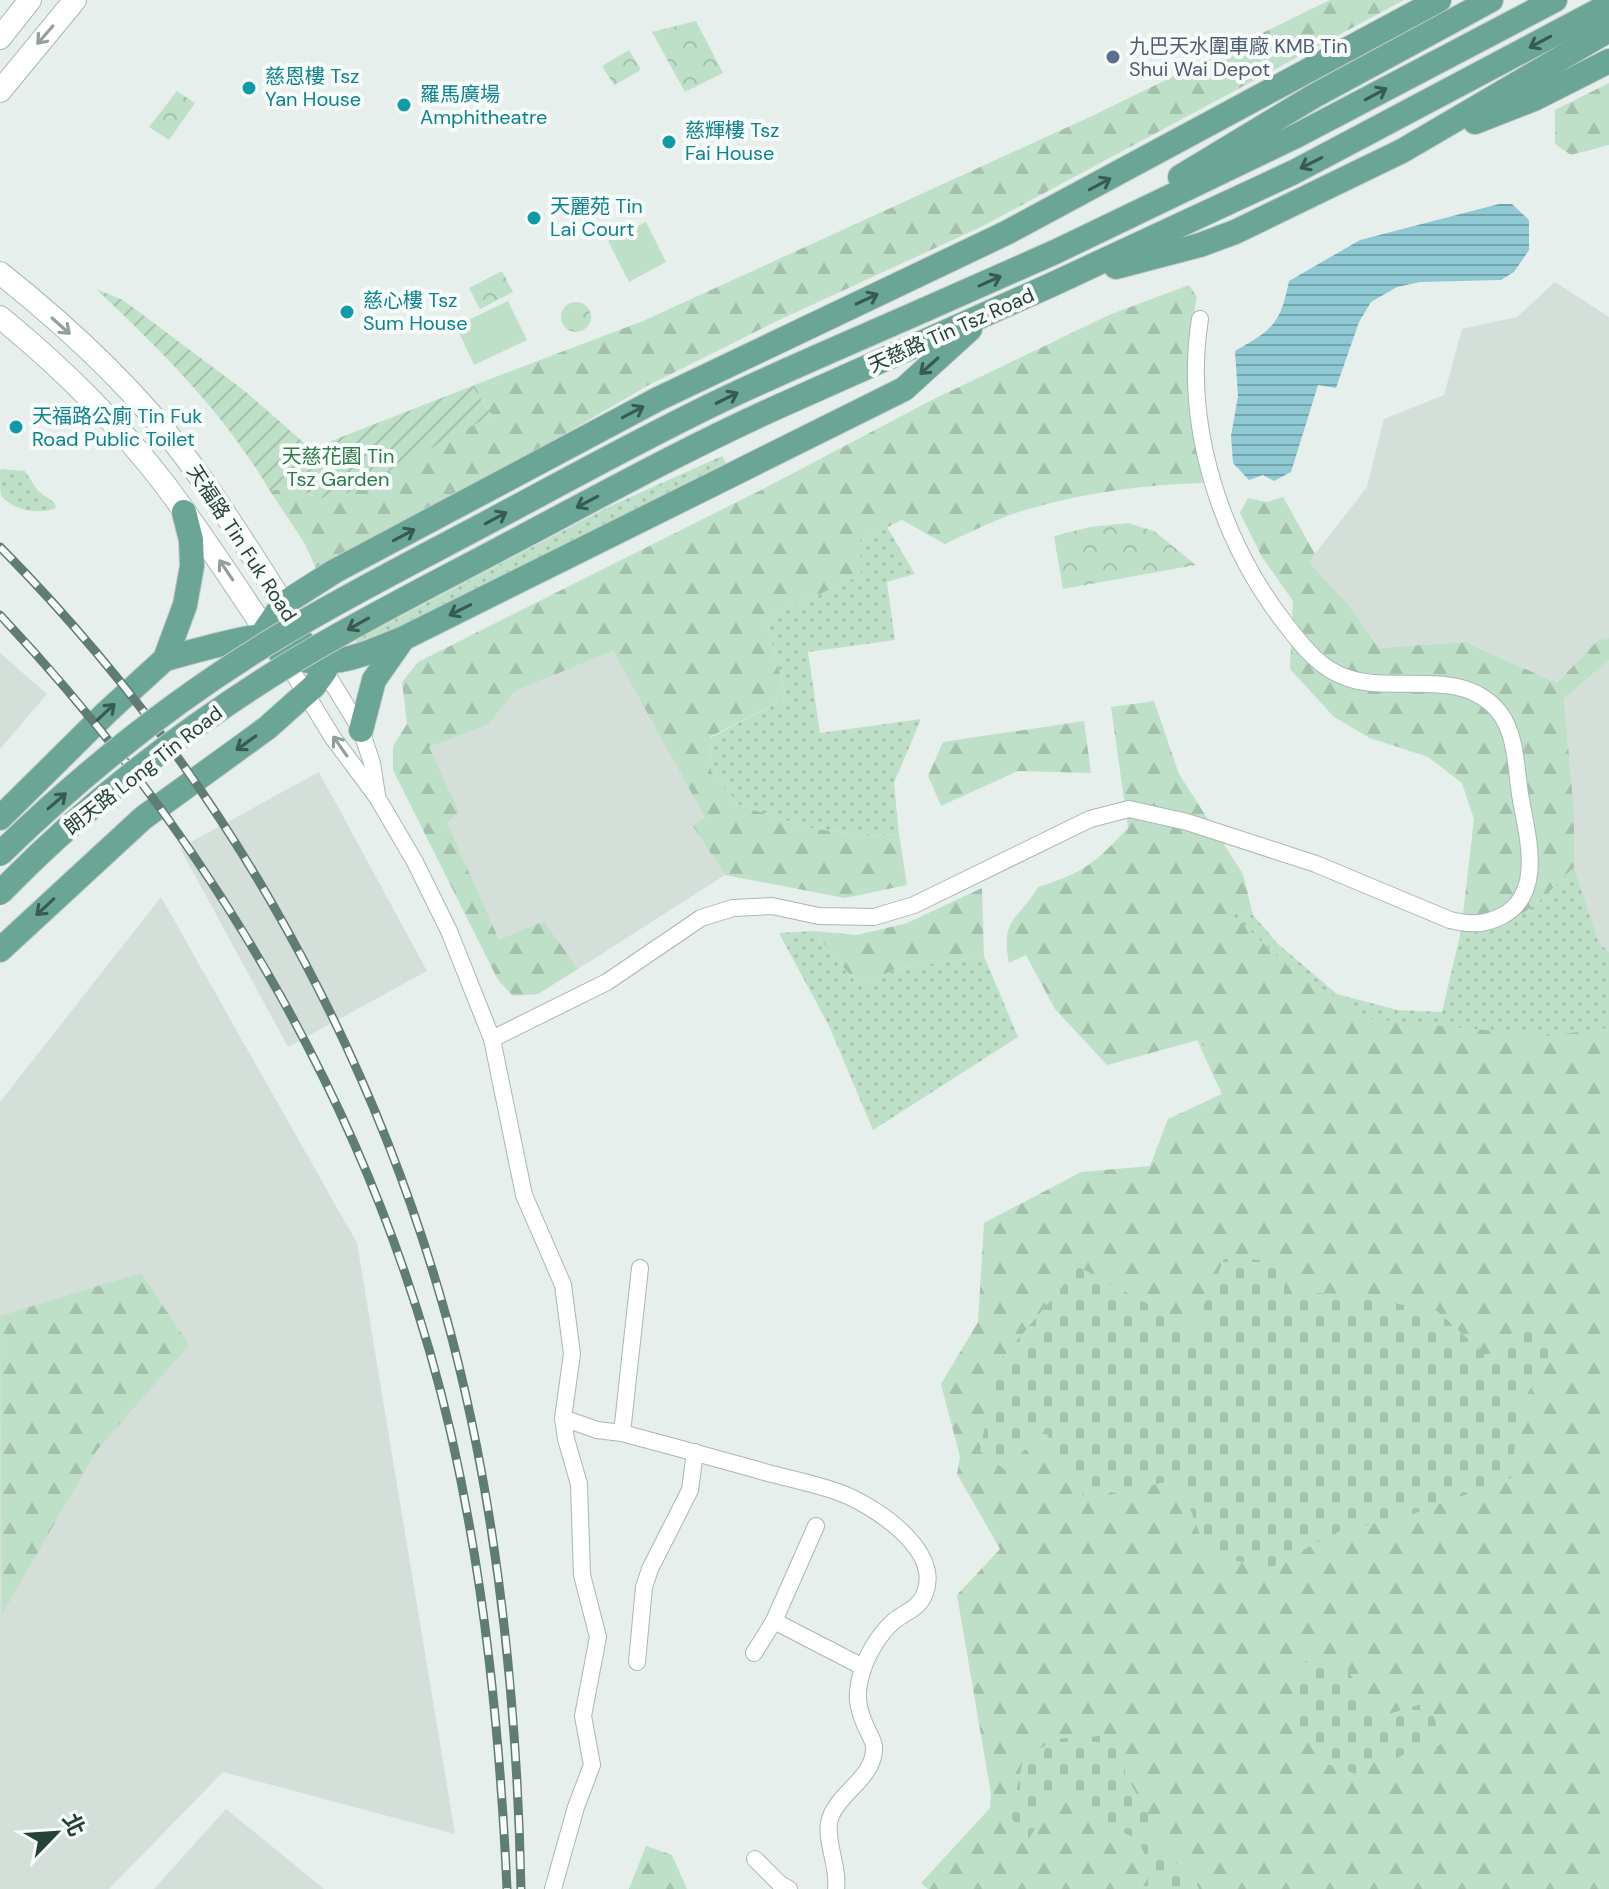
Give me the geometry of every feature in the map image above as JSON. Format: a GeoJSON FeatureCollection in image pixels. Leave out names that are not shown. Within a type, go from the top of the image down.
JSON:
{"type":"FeatureCollection","features":[{"type":"Feature","properties":{"kind":"main road"},"geometry":{"type":"LineString","coordinates":[[0,38],[30,0]]}},
{"type":"Feature","properties":{"kind":"main road"},"geometry":{"type":"LineString","coordinates":[[0,91],[75,0]]}},
{"type":"Feature","properties":{"kind":"main road"},"geometry":{"type":"LineString","coordinates":[[0,950],[143,818],[267,728],[306,693],[283,604],[311,585],[658,399],[1006,233],[1439,0]]}},
{"type":"Feature","properties":{"kind":"main road"},"geometry":{"type":"LineString","coordinates":[[1055,252],[1314,96],[1491,0]]}},
{"type":"Feature","properties":{"kind":"main road","name":"天慈路 Tin Tsz Road"},"geometry":{"type":"LineString","coordinates":[[294,650],[386,576],[685,419],[760,382],[1055,252],[1298,135],[1555,0]]}},
{"type":"Feature","properties":{"kind":"main road","name":"天慈路 Tin Tsz Road"},"geometry":{"type":"LineString","coordinates":[[294,650],[376,614],[701,443],[1307,165],[1609,5]]}},
{"type":"Feature","properties":{"kind":"main road"},"geometry":{"type":"LineString","coordinates":[[1402,151],[1609,30]]}},
{"type":"Feature","properties":{"kind":"main road"},"geometry":{"type":"LineString","coordinates":[[1051,285],[1200,245],[1235,232],[1402,151],[1534,99],[1609,61]]}},
{"type":"Feature","properties":{"kind":"main road","name":"天福路 Tin Fuk Road"},"geometry":{"type":"LineString","coordinates":[[1,273],[89,351],[188,460],[283,604],[294,650]]}},
{"type":"Feature","properties":{"kind":"main road"},"geometry":{"type":"LineString","coordinates":[[165,659],[294,650],[348,659],[404,638],[904,389],[986,314]]}},
{"type":"Feature","properties":{"kind":"main road","name":"天福路 Tin Fuk Road"},"geometry":{"type":"LineString","coordinates":[[0,317],[76,383],[145,460],[294,650]]}},
{"type":"Feature","properties":{"kind":"main road"},"geometry":{"type":"LineString","coordinates":[[0,818],[165,659],[185,605],[192,566],[191,540],[184,512]]}},
{"type":"Feature","properties":{"kind":"main road"},"geometry":{"type":"LineString","coordinates":[[361,730],[374,680],[404,638]]}},
{"type":"Feature","properties":{"kind":"main road","name":"朗天路 Long Tin Road"},"geometry":{"type":"LineString","coordinates":[[0,854],[57,800],[144,729],[228,669],[294,650]]}},
{"type":"Feature","properties":{"kind":"main road","name":"朗天路 Long Tin Road"},"geometry":{"type":"LineString","coordinates":[[0,893],[126,778],[294,650]]}},
{"type":"Feature","properties":{"kind":"street"},"geometry":{"type":"LineString","coordinates":[[492,1039],[607,982],[701,918],[733,908],[772,906],[819,916],[874,917],[914,905],[1090,819],[1129,809],[1187,822],[1316,864],[1450,920],[1472,925],[1492,921],[1510,912],[1522,899],[1530,859],[1511,738],[1500,713],[1483,696],[1459,686],[1377,684],[1349,679],[1323,667],[1273,608],[1250,571],[1216,495],[1199,409],[1196,360],[1200,319]]}},
{"type":"Feature","properties":{"kind":"street"},"geometry":{"type":"LineString","coordinates":[[294,650],[306,693],[333,738],[377,797],[415,862],[449,931],[492,1039],[524,1195],[563,1285],[572,1354],[563,1418],[579,1484],[582,1575],[598,1637],[583,1716],[592,1765],[576,1807],[553,1889]]}},
{"type":"Feature","properties":{"kind":"street","name":"天福路 Tin Fuk Road"},"geometry":{"type":"LineString","coordinates":[[294,650],[361,730],[372,763],[377,797]]}},
{"type":"Feature","properties":{"kind":"street"},"geometry":{"type":"LineString","coordinates":[[622,1433],[640,1268]]}},
{"type":"Feature","properties":{"kind":"street"},"geometry":{"type":"LineString","coordinates":[[563,1418],[597,1430],[622,1433],[840,1492],[890,1520],[916,1547],[927,1574],[925,1594],[911,1612],[896,1619],[880,1637],[863,1667],[855,1693],[859,1712],[874,1744],[872,1759],[857,1785],[834,1810],[829,1825],[836,1889]]}},
{"type":"Feature","properties":{"kind":"street"},"geometry":{"type":"LineString","coordinates":[[637,1662],[644,1587],[690,1490],[695,1452]]}},
{"type":"Feature","properties":{"kind":"street"},"geometry":{"type":"LineString","coordinates":[[754,1653],[774,1621],[816,1526]]}},
{"type":"Feature","properties":{"kind":"street"},"geometry":{"type":"LineString","coordinates":[[774,1621],[863,1667]]}},
{"type":"Feature","properties":{"kind":"street"},"geometry":{"type":"LineString","coordinates":[[755,1859],[789,1889]]}},
{"type":"Feature","properties":{"kind":"shaded area"},"geometry":{"type":"Polygon","coordinates":[[[1555,282],[1609,317],[1609,638],[1598,640],[1557,683],[1465,642],[1379,648],[1348,604],[1308,563],[1367,487],[1384,419],[1444,395],[1462,329],[1517,317],[1555,282]]]}},
{"type":"Feature","properties":{"kind":"shaded area"},"geometry":{"type":"Polygon","coordinates":[[[613,651],[706,817],[694,827],[725,875],[578,969],[544,921],[499,941],[446,823],[429,747],[488,725],[515,691],[613,651]]]}},
{"type":"Feature","properties":{"kind":"shaded area"},"geometry":{"type":"Polygon","coordinates":[[[0,653],[47,694],[0,749],[0,653]]]}},
{"type":"Feature","properties":{"kind":"shaded area"},"geometry":{"type":"Polygon","coordinates":[[[1609,660],[1609,952],[1599,943],[1574,867],[1574,812],[1564,699],[1609,660]]]}},
{"type":"Feature","properties":{"kind":"shaded area"},"geometry":{"type":"Polygon","coordinates":[[[319,772],[427,971],[288,1047],[180,848],[319,772]]]}},
{"type":"Feature","properties":{"kind":"shaded area"},"geometry":{"type":"Polygon","coordinates":[[[161,897],[357,1243],[455,1834],[223,1772],[109,1889],[0,1889],[0,1102],[161,897]]]}},
{"type":"Feature","properties":{"kind":"shaded area"},"geometry":{"type":"Polygon","coordinates":[[[226,1809],[324,1889],[154,1889],[226,1809]]]}},
{"type":"Feature","properties":{"kind":"green space"},"geometry":{"type":"Polygon","coordinates":[[[1330,0],[1404,0],[983,226],[777,321],[647,386],[459,496],[317,571],[305,544],[270,491],[293,486],[312,496],[492,415],[472,386],[643,321],[1094,115],[1330,0]]]}},
{"type":"Feature","properties":{"kind":"green space"},"geometry":{"type":"Polygon","coordinates":[[[696,21],[723,73],[685,92],[652,32],[696,21]]]}},
{"type":"Feature","properties":{"kind":"green space"},"geometry":{"type":"Polygon","coordinates":[[[629,50],[641,70],[614,85],[602,66],[629,50]]]}},
{"type":"Feature","properties":{"kind":"green space"},"geometry":{"type":"Polygon","coordinates":[[[1609,83],[1609,145],[1571,155],[1555,144],[1555,110],[1609,83]]]}},
{"type":"Feature","properties":{"kind":"green space"},"geometry":{"type":"Polygon","coordinates":[[[177,91],[195,103],[169,140],[149,127],[177,91]]]}},
{"type":"Feature","properties":{"kind":"green space"},"geometry":{"type":"Polygon","coordinates":[[[646,222],[666,262],[629,282],[608,241],[646,222]]]}},
{"type":"Feature","properties":{"kind":"green space"},"geometry":{"type":"Polygon","coordinates":[[[502,271],[513,292],[480,309],[469,288],[502,271]]]}},
{"type":"Feature","properties":{"kind":"green space"},"geometry":{"type":"Polygon","coordinates":[[[1189,285],[1197,297],[1190,367],[1195,436],[1203,483],[1133,488],[1041,505],[1010,515],[945,544],[902,520],[860,540],[861,575],[766,619],[786,698],[710,737],[711,771],[739,805],[809,828],[871,836],[899,834],[907,885],[845,898],[725,875],[693,826],[705,817],[613,651],[515,691],[488,725],[429,747],[459,812],[447,823],[499,940],[544,921],[578,969],[538,994],[513,996],[498,980],[393,770],[393,746],[407,724],[402,682],[418,662],[763,489],[932,400],[1109,315],[1189,285]]]}},
{"type":"Feature","properties":{"kind":"green space","name":"天慈花園 Tin Tsz Garden"},"geometry":{"type":"Polygon","coordinates":[[[96,289],[123,300],[246,392],[311,449],[472,386],[492,415],[350,492],[334,497],[315,496],[293,486],[270,491],[212,409],[144,335],[96,289]]]}},
{"type":"Feature","properties":{"kind":"green space"},"geometry":{"type":"Polygon","coordinates":[[[508,301],[527,340],[474,365],[456,326],[508,301]]]}},
{"type":"Feature","properties":{"kind":"green space"},"geometry":{"type":"Polygon","coordinates":[[[576,302],[586,307],[591,317],[586,327],[576,332],[566,327],[561,317],[566,307],[576,302]]]}},
{"type":"Feature","properties":{"kind":"green space"},"geometry":{"type":"Polygon","coordinates":[[[722,456],[726,463],[371,643],[357,644],[356,640],[608,507],[722,456]]]}},
{"type":"Feature","properties":{"kind":"green space"},"geometry":{"type":"Polygon","coordinates":[[[0,469],[25,471],[38,491],[55,503],[56,508],[34,511],[12,505],[1,495],[0,469]]]}},
{"type":"Feature","properties":{"kind":"green space"},"geometry":{"type":"Polygon","coordinates":[[[1283,497],[1315,554],[1309,563],[1348,604],[1379,648],[1465,642],[1557,683],[1598,640],[1609,638],[1609,660],[1564,699],[1574,812],[1574,867],[1525,912],[1498,925],[1461,931],[1474,819],[1462,783],[1428,757],[1370,738],[1334,717],[1290,669],[1293,601],[1262,557],[1240,513],[1248,498],[1267,502],[1283,497]]]}},
{"type":"Feature","properties":{"kind":"green space"},"geometry":{"type":"Polygon","coordinates":[[[1128,523],[1154,531],[1196,565],[1063,589],[1054,536],[1090,527],[1128,523]]]}},
{"type":"Feature","properties":{"kind":"green space"},"geometry":{"type":"Polygon","coordinates":[[[887,527],[915,574],[887,582],[895,640],[808,652],[820,733],[921,719],[894,783],[899,834],[871,836],[809,828],[739,805],[711,771],[710,738],[786,698],[766,619],[860,575],[860,540],[887,527]]]}},
{"type":"Feature","properties":{"kind":"green space"},"geometry":{"type":"Polygon","coordinates":[[[1154,701],[1179,774],[1243,874],[1253,915],[1231,913],[1289,967],[1370,1019],[1547,1036],[1609,1028],[1609,1889],[928,1889],[921,1883],[990,1808],[991,1794],[957,1595],[1000,1549],[957,1474],[960,1457],[941,1384],[978,1322],[984,1223],[1081,1172],[1150,1166],[1168,1119],[1222,1094],[1207,1062],[1210,1060],[1202,1039],[1107,1065],[1055,1009],[1026,955],[1009,963],[1009,927],[1038,887],[1067,877],[1088,865],[1128,828],[1111,707],[1154,701]]]}},
{"type":"Feature","properties":{"kind":"green space"},"geometry":{"type":"Polygon","coordinates":[[[1084,721],[1091,773],[1018,771],[941,806],[928,776],[943,742],[1084,721]]]}},
{"type":"Feature","properties":{"kind":"green space"},"geometry":{"type":"Polygon","coordinates":[[[1574,867],[1599,943],[1609,952],[1609,1143],[1262,1035],[1207,1062],[1192,1028],[1212,910],[1253,915],[1278,944],[1337,994],[1397,1010],[1442,1012],[1461,931],[1498,925],[1525,912],[1574,867]]]}},
{"type":"Feature","properties":{"kind":"green space"},"geometry":{"type":"Polygon","coordinates":[[[982,888],[984,956],[896,969],[859,986],[813,931],[857,935],[907,923],[982,888]]]}},
{"type":"Feature","properties":{"kind":"green space"},"geometry":{"type":"Polygon","coordinates":[[[813,931],[859,986],[896,969],[984,956],[1018,1037],[873,1130],[829,1026],[779,933],[813,931]]]}},
{"type":"Feature","properties":{"kind":"green space"},"geometry":{"type":"Polygon","coordinates":[[[1224,1259],[1271,1260],[1289,1292],[1344,1294],[1437,1311],[1487,1356],[1528,1318],[1553,1353],[1520,1405],[1511,1478],[1413,1514],[1334,1533],[1272,1567],[1208,1556],[1179,1479],[1086,1500],[1045,1431],[1004,1469],[980,1451],[997,1364],[1079,1267],[1194,1329],[1224,1259]]]}},
{"type":"Feature","properties":{"kind":"green space"},"geometry":{"type":"Polygon","coordinates":[[[141,1273],[189,1345],[97,1450],[2,1614],[0,1316],[141,1273]]]}},
{"type":"Feature","properties":{"kind":"green space"},"geometry":{"type":"Polygon","coordinates":[[[1305,1661],[1342,1662],[1379,1717],[1428,1702],[1444,1743],[1427,1750],[1412,1750],[1393,1760],[1372,1762],[1362,1776],[1322,1762],[1292,1713],[1305,1661]]]}},
{"type":"Feature","properties":{"kind":"green space"},"geometry":{"type":"Polygon","coordinates":[[[1100,1736],[1121,1753],[1126,1776],[1145,1808],[1164,1857],[1191,1872],[1199,1889],[1141,1889],[1153,1870],[1137,1839],[1090,1816],[1081,1790],[1060,1791],[1027,1841],[1011,1817],[1023,1760],[1055,1739],[1100,1736]]]}},
{"type":"Feature","properties":{"kind":"green space"},"geometry":{"type":"Polygon","coordinates":[[[646,1846],[672,1855],[687,1889],[629,1889],[646,1846]]]}},
{"type":"Feature","properties":{"kind":"water"},"geometry":{"type":"Polygon","coordinates":[[[1499,204],[1512,204],[1529,220],[1529,250],[1514,272],[1501,280],[1420,282],[1397,287],[1371,302],[1359,322],[1336,388],[1318,385],[1291,472],[1274,481],[1263,475],[1249,480],[1233,463],[1231,436],[1238,396],[1235,351],[1273,324],[1282,307],[1289,281],[1360,240],[1499,204]]]}},
{"type":"Feature","properties":{"kind":"railway"},"geometry":{"type":"LineString","coordinates":[[0,547],[76,629],[147,716],[212,808],[272,903],[325,1002],[372,1104],[412,1209],[446,1316],[479,1457],[509,1672],[521,1889]]}},
{"type":"Feature","properties":{"kind":"railway"},"geometry":{"type":"LineString","coordinates":[[0,615],[78,704],[152,797],[219,894],[280,995],[334,1100],[381,1208],[420,1320],[463,1490],[489,1660],[507,1889]]}},
{"type":"Feature","properties":{"kind":"place","name":"九巴天水圍車廠 KMB Tin Shui Wai Depot"},"geometry":{"type":"Point","coordinates":[1113,57]}},
{"type":"Feature","properties":{"kind":"place","name":"慈恩樓 Tsz Yan House"},"geometry":{"type":"Point","coordinates":[249,88]}},
{"type":"Feature","properties":{"kind":"place","name":"羅馬廣場 Amphitheatre"},"geometry":{"type":"Point","coordinates":[404,105]}},
{"type":"Feature","properties":{"kind":"place","name":"慈輝樓 Tsz Fai House"},"geometry":{"type":"Point","coordinates":[669,142]}},
{"type":"Feature","properties":{"kind":"place","name":"天麗苑 Tin Lai Court"},"geometry":{"type":"Point","coordinates":[534,218]}},
{"type":"Feature","properties":{"kind":"place","name":"慈心樓 Tsz Sum House"},"geometry":{"type":"Point","coordinates":[347,312]}},
{"type":"Feature","properties":{"kind":"place","name":"天福路公廁 Tin Fuk Road Public Toilet"},"geometry":{"type":"Point","coordinates":[16,427]}}]}
